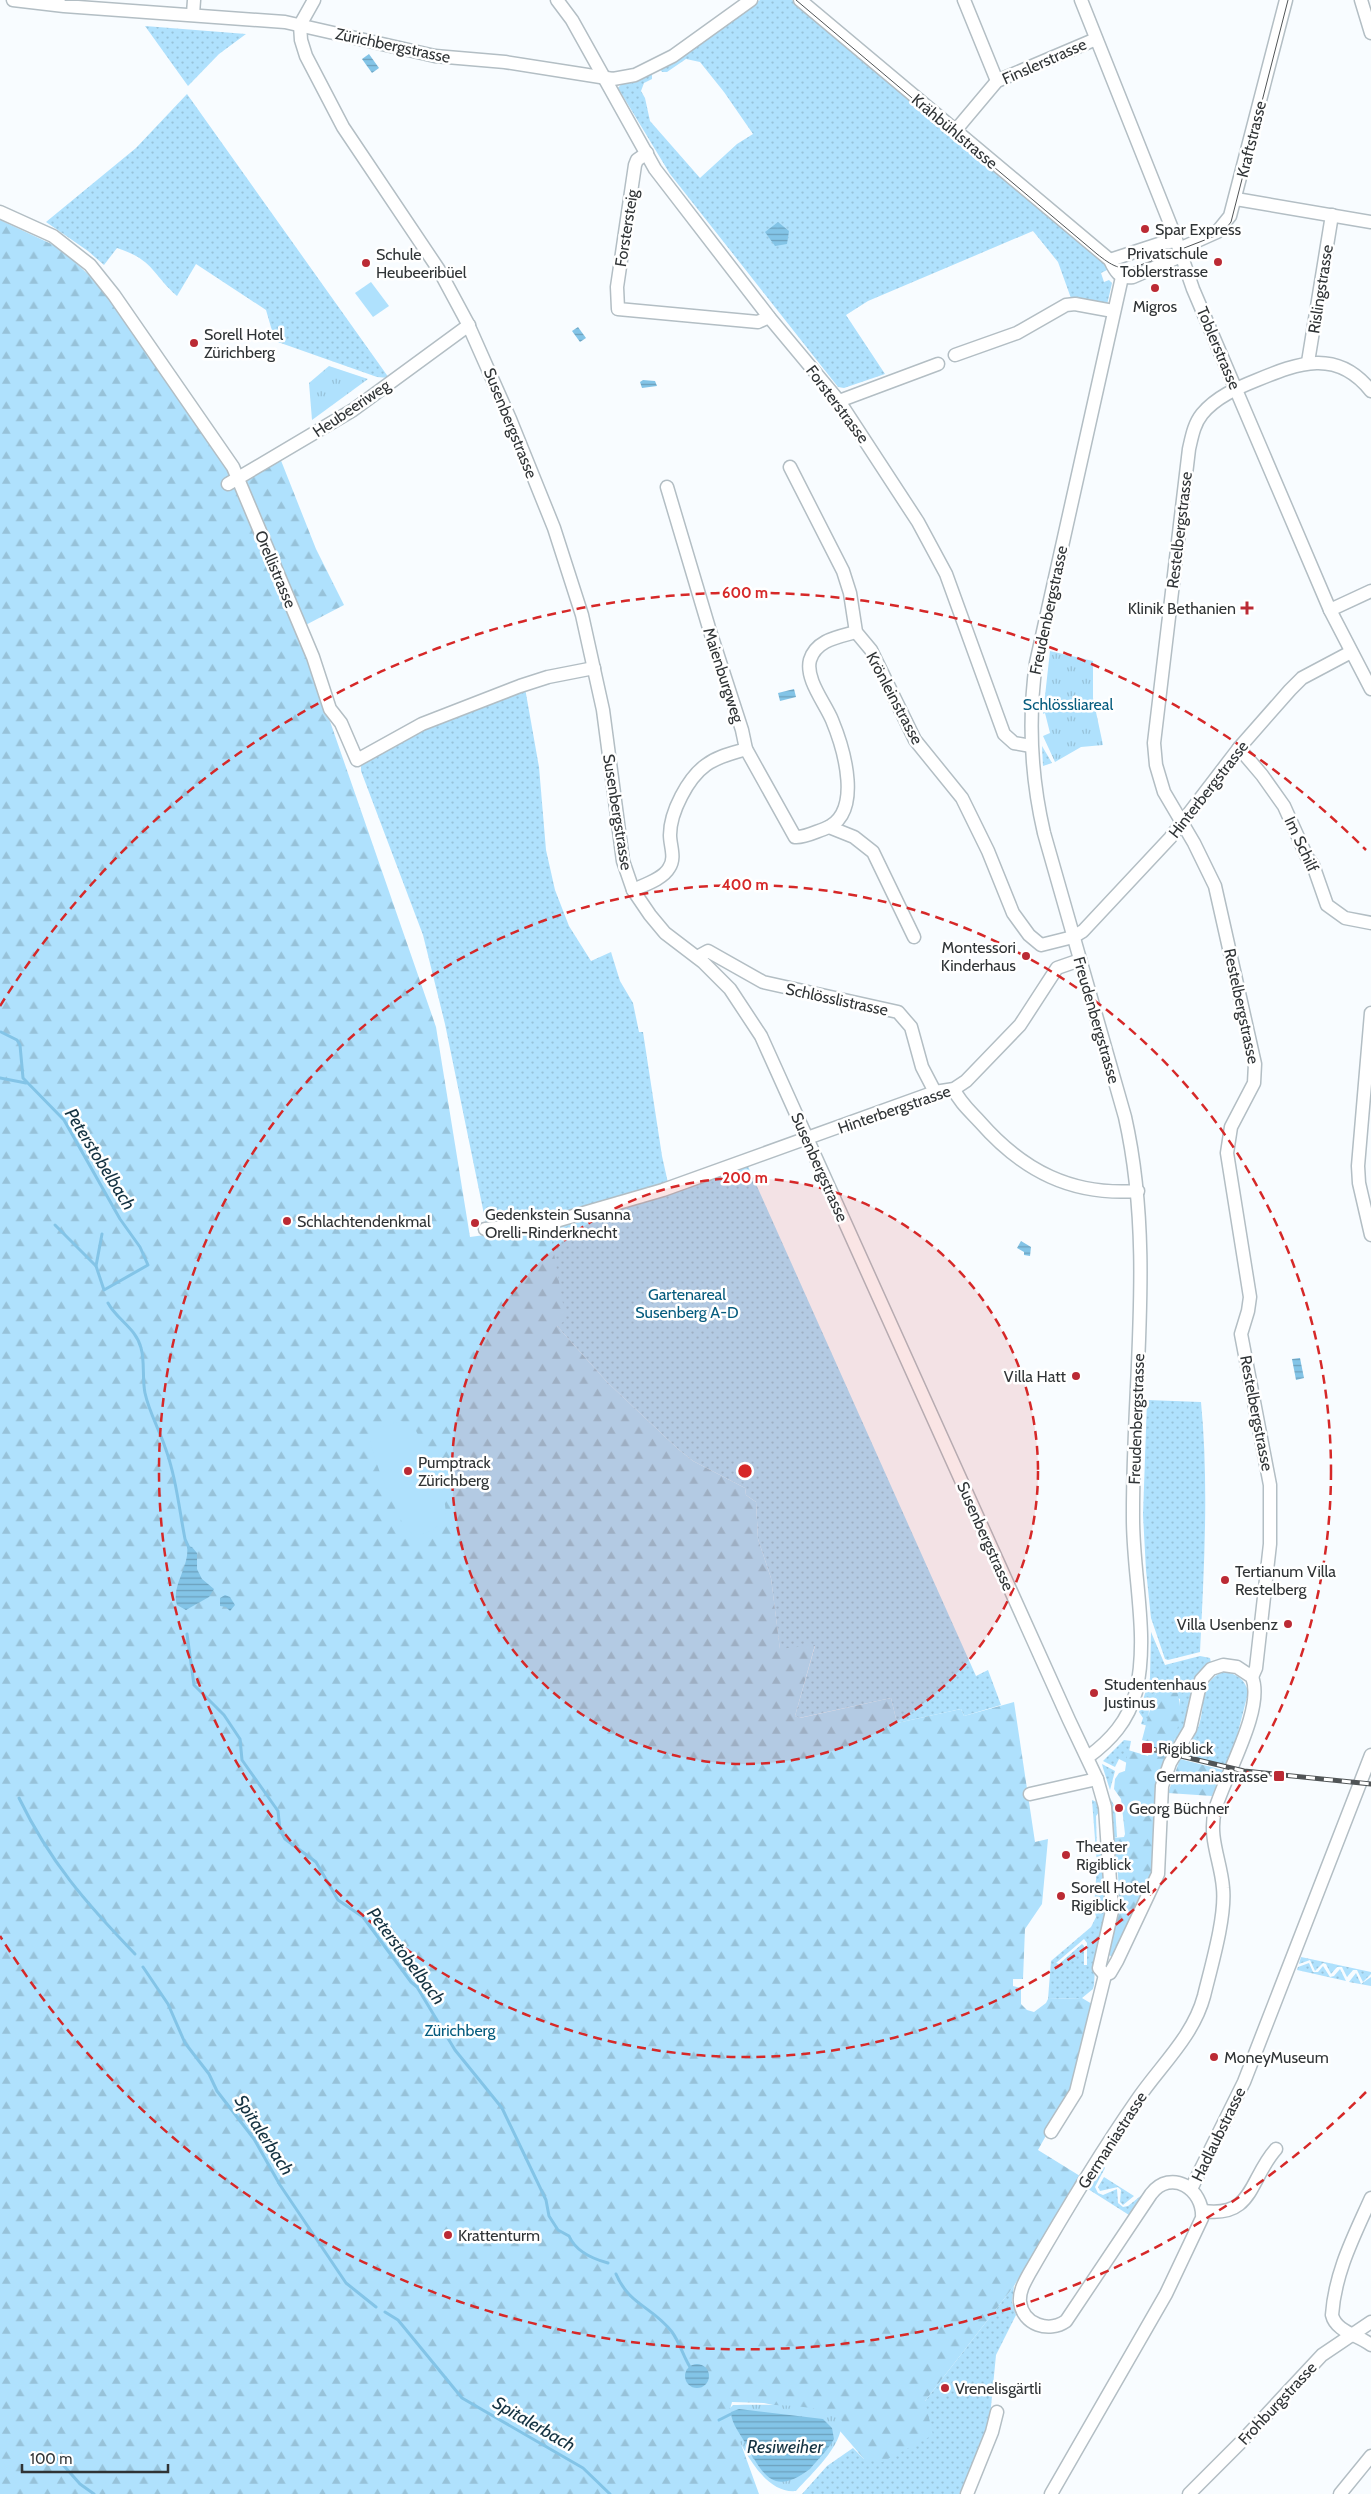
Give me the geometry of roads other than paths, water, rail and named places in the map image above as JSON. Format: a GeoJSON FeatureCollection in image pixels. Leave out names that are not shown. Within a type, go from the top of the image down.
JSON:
{"type":"FeatureCollection","features":[{"type":"Feature","properties":{"kind":"street","name":"Zürichbergstrasse"},"geometry":{"type":"LineString","coordinates":[[14,0],[267,19],[435,56],[504,62],[603,78],[624,78],[652,67],[691,44],[751,0]]}},
{"type":"Feature","properties":{"kind":"street"},"geometry":{"type":"LineString","coordinates":[[194,0],[194,14]]}},
{"type":"Feature","properties":{"kind":"street"},"geometry":{"type":"LineString","coordinates":[[300,25],[314,0]]}},
{"type":"Feature","properties":{"kind":"street","name":"Forsterstrasse"},"geometry":{"type":"LineString","coordinates":[[557,0],[572,20],[655,170],[769,317],[838,401],[918,522],[946,574],[1004,734],[1014,743],[1031,746]]}},
{"type":"Feature","properties":{"kind":"street","name":"Krähbühlstrasse"},"geometry":{"type":"LineString","coordinates":[[800,0],[1110,260],[1114,270],[1122,276]]}},
{"type":"Feature","properties":{"kind":"street"},"geometry":{"type":"LineString","coordinates":[[964,0],[997,81]]}},
{"type":"Feature","properties":{"kind":"street","name":"Toblerstrasse"},"geometry":{"type":"LineString","coordinates":[[1081,0],[1236,389],[1330,610],[1371,689]]}},
{"type":"Feature","properties":{"kind":"street","name":"Kraftstrasse"},"geometry":{"type":"LineString","coordinates":[[1179,249],[1220,230],[1229,220],[1236,199],[1286,0]]}},
{"type":"Feature","properties":{"kind":"street"},"geometry":{"type":"LineString","coordinates":[[1361,0],[1371,33]]}},
{"type":"Feature","properties":{"kind":"street","name":"Susenbergstrasse"},"geometry":{"type":"LineString","coordinates":[[300,25],[301,40],[306,56],[343,127],[439,270],[469,326],[510,419],[554,528],[582,615],[594,668],[603,710],[623,861],[633,890],[665,933],[697,957],[730,989],[754,1023],[1069,1720],[1088,1757]]}},
{"type":"Feature","properties":{"kind":"street","name":"Finslerstrasse"},"geometry":{"type":"LineString","coordinates":[[956,131],[997,81],[1096,39]]}},
{"type":"Feature","properties":{"kind":"street","name":"Forstersteig"},"geometry":{"type":"LineString","coordinates":[[647,153],[638,160],[636,165],[617,287],[618,309],[758,322],[769,317]]}},
{"type":"Feature","properties":{"kind":"street"},"geometry":{"type":"LineString","coordinates":[[1236,199],[1371,222]]}},
{"type":"Feature","properties":{"kind":"street","name":"Orellistrasse"},"geometry":{"type":"LineString","coordinates":[[0,212],[53,236],[90,265],[119,302],[233,467],[234,481],[313,657],[330,709],[341,723],[357,760],[422,724],[511,689],[548,677],[594,668]]}},
{"type":"Feature","properties":{"kind":"street","name":"Rislingstrasse"},"geometry":{"type":"LineString","coordinates":[[1308,362],[1332,215]]}},
{"type":"Feature","properties":{"kind":"street"},"geometry":{"type":"LineString","coordinates":[[1110,260],[1162,243],[1179,249]]}},
{"type":"Feature","properties":{"kind":"street"},"geometry":{"type":"LineString","coordinates":[[1122,276],[1139,274],[1179,249]]}},
{"type":"Feature","properties":{"kind":"street","name":"Freudenbergstrasse"},"geometry":{"type":"LineString","coordinates":[[1088,1757],[1104,1745],[1123,1723],[1135,1694],[1140,1662],[1133,1520],[1141,1236],[1133,1152],[1125,1117],[1039,811],[1031,746],[1032,689],[1036,663],[1122,276]]}},
{"type":"Feature","properties":{"kind":"street"},"geometry":{"type":"LineString","coordinates":[[956,355],[1016,333],[1066,305],[1075,304],[1113,311]]}},
{"type":"Feature","properties":{"kind":"street","name":"Heubeeriweg"},"geometry":{"type":"LineString","coordinates":[[234,481],[353,410],[469,326]]}},
{"type":"Feature","properties":{"kind":"street"},"geometry":{"type":"LineString","coordinates":[[1308,362],[1337,366],[1358,379],[1371,391]]}},
{"type":"Feature","properties":{"kind":"street","name":"Restelbergstrasse"},"geometry":{"type":"LineString","coordinates":[[1252,1678],[1256,1668],[1270,1544],[1270,1484],[1241,1334],[1250,1297],[1227,1153],[1230,1127],[1254,1083],[1255,1064],[1215,886],[1194,843],[1170,806],[1159,780],[1154,743],[1169,606],[1194,428],[1210,404],[1236,389],[1293,365],[1308,362]]}},
{"type":"Feature","properties":{"kind":"street"},"geometry":{"type":"LineString","coordinates":[[838,401],[938,364]]}},
{"type":"Feature","properties":{"kind":"street"},"geometry":{"type":"LineString","coordinates":[[633,890],[660,877],[670,867],[673,858],[670,839],[672,818],[681,798],[696,775],[710,763],[746,749],[793,835],[799,837],[829,827],[843,815],[847,805],[848,789],[842,752],[833,721],[814,683],[809,666],[813,653],[822,643],[856,632],[850,593],[843,571],[804,482],[790,467]]}},
{"type":"Feature","properties":{"kind":"street","name":"Maienburgweg"},"geometry":{"type":"LineString","coordinates":[[667,487],[742,730],[746,749]]}},
{"type":"Feature","properties":{"kind":"street"},"geometry":{"type":"LineString","coordinates":[[1330,610],[1371,591]]}},
{"type":"Feature","properties":{"kind":"street","name":"Krönleinstrasse"},"geometry":{"type":"LineString","coordinates":[[856,632],[871,650],[915,740],[962,798],[988,851],[1007,901],[1020,924],[1041,945],[1073,937]]}},
{"type":"Feature","properties":{"kind":"street","name":"Hinterbergstrasse"},"geometry":{"type":"LineString","coordinates":[[1073,937],[1089,925],[1181,824],[1239,748],[1302,678],[1351,652]]}},
{"type":"Feature","properties":{"kind":"street","name":"Im Schilf"},"geometry":{"type":"LineString","coordinates":[[1239,748],[1271,786],[1284,806],[1307,857],[1313,865],[1327,905],[1345,918],[1371,923]]}},
{"type":"Feature","properties":{"kind":"street"},"geometry":{"type":"LineString","coordinates":[[829,827],[865,843],[873,852],[914,937]]}},
{"type":"Feature","properties":{"kind":"street","name":"Schlösslistrasse"},"geometry":{"type":"LineString","coordinates":[[697,957],[708,951],[763,982],[898,1012],[911,1027],[922,1067],[934,1092]]}},
{"type":"Feature","properties":{"kind":"street","name":"Hinterbergstrasse"},"geometry":{"type":"LineString","coordinates":[[485,1229],[529,1226],[585,1213],[663,1190],[808,1140],[934,1092],[954,1089],[966,1081],[1020,1025],[1057,968],[1080,960]]}},
{"type":"Feature","properties":{"kind":"street"},"geometry":{"type":"LineString","coordinates":[[1371,1013],[1358,1166],[1359,1183],[1371,1235]]}},
{"type":"Feature","properties":{"kind":"street"},"geometry":{"type":"LineString","coordinates":[[954,1089],[961,1101],[992,1136],[1016,1156],[1050,1178],[1090,1191],[1138,1192]]}},
{"type":"Feature","properties":{"kind":"street"},"geometry":{"type":"LineString","coordinates":[[1105,1975],[1110,1973],[1117,1961],[1158,1874],[1162,1786],[1170,1763],[1190,1729],[1201,1680],[1211,1669],[1223,1665],[1237,1667],[1252,1678]]}},
{"type":"Feature","properties":{"kind":"street","name":"Germaniastrasse"},"geometry":{"type":"LineString","coordinates":[[1191,2189],[1173,2183],[1163,2185],[1154,2190],[1066,2321],[1058,2325],[1046,2327],[1036,2324],[1027,2318],[1020,2302],[1020,2292],[1040,2255],[1103,2151],[1138,2099],[1178,2046],[1198,2014],[1214,1950],[1223,1897],[1213,1824],[1221,1793],[1248,1727],[1254,1699],[1254,1683],[1252,1678]]}},
{"type":"Feature","properties":{"kind":"street","name":"Hadlaubstrasse"},"geometry":{"type":"LineString","coordinates":[[1203,2211],[1197,2195],[1191,2189],[1244,2082],[1371,1755]]}},
{"type":"Feature","properties":{"kind":"street"},"geometry":{"type":"LineString","coordinates":[[1088,1757],[1097,1779],[1104,1807],[1112,1896],[1110,1922],[1098,1968],[1105,1975]]}},
{"type":"Feature","properties":{"kind":"street"},"geometry":{"type":"LineString","coordinates":[[1030,1794],[1097,1779]]}},
{"type":"Feature","properties":{"kind":"street"},"geometry":{"type":"LineString","coordinates":[[1051,2132],[1076,2092],[1105,1975]]}},
{"type":"Feature","properties":{"kind":"street"},"geometry":{"type":"LineString","coordinates":[[1051,2494],[1166,2294],[1200,2226],[1203,2211],[1224,2213],[1237,2206],[1245,2198],[1268,2157],[1276,2149]]}},
{"type":"Feature","properties":{"kind":"street"},"geometry":{"type":"LineString","coordinates":[[1371,2198],[1350,2242],[1332,2309],[1333,2319],[1345,2331],[1371,2346]]}},
{"type":"Feature","properties":{"kind":"street","name":"Frohburgstrasse"},"geometry":{"type":"LineString","coordinates":[[1189,2494],[1241,2442],[1306,2370],[1341,2340],[1354,2335],[1371,2322]]}},
{"type":"Feature","properties":{"kind":"street"},"geometry":{"type":"LineString","coordinates":[[967,2494],[992,2432],[997,2412]]}},
{"type":"Feature","properties":{"kind":"street"},"geometry":{"type":"LineString","coordinates":[[1340,2494],[1371,2456]]}},
{"type":"Feature","properties":{"kind":"water"},"geometry":{"type":"Polygon","coordinates":[[[369,54],[379,68],[372,73],[362,59],[369,54]]]}},
{"type":"Feature","properties":{"kind":"water"},"geometry":{"type":"Polygon","coordinates":[[[778,222],[789,231],[787,244],[775,246],[765,232],[778,222]]]}},
{"type":"Feature","properties":{"kind":"water"},"geometry":{"type":"Polygon","coordinates":[[[578,327],[586,338],[580,342],[572,331],[578,327]]]}},
{"type":"Feature","properties":{"kind":"water"},"geometry":{"type":"Polygon","coordinates":[[[643,380],[655,381],[657,386],[642,388],[640,382],[643,380]]]}},
{"type":"Feature","properties":{"kind":"water"},"geometry":{"type":"Polygon","coordinates":[[[794,689],[796,697],[780,701],[778,693],[794,689]]]}},
{"type":"Feature","properties":{"kind":"water"},"geometry":{"type":"Polygon","coordinates":[[[1021,1241],[1031,1247],[1030,1256],[1024,1255],[1024,1252],[1017,1248],[1021,1241]]]}},
{"type":"Feature","properties":{"kind":"water"},"geometry":{"type":"Polygon","coordinates":[[[1300,1358],[1304,1378],[1296,1380],[1292,1359],[1300,1358]]]}},
{"type":"Feature","properties":{"kind":"water"},"geometry":{"type":"Polygon","coordinates":[[[187,1546],[192,1547],[197,1553],[197,1569],[202,1579],[214,1589],[209,1597],[186,1610],[177,1605],[176,1590],[186,1561],[187,1546]]]}},
{"type":"Feature","properties":{"kind":"water"},"geometry":{"type":"Polygon","coordinates":[[[225,1595],[230,1597],[235,1605],[230,1611],[226,1607],[220,1606],[220,1598],[225,1595]]]}},
{"type":"Feature","properties":{"kind":"water"},"geometry":{"type":"Polygon","coordinates":[[[697,2364],[706,2367],[709,2376],[706,2385],[697,2388],[688,2385],[685,2376],[688,2367],[697,2364]]]}},
{"type":"Feature","properties":{"kind":"water","name":"Resiweiher"},"geometry":{"type":"Polygon","coordinates":[[[739,2409],[823,2419],[832,2428],[834,2439],[810,2469],[798,2477],[780,2482],[772,2480],[753,2458],[735,2425],[731,2412],[739,2409]]]}},
{"type":"Feature","properties":{"kind":"waterway","name":"Peterstobelbach"},"geometry":{"type":"LineString","coordinates":[[1,1032],[17,1040],[20,1045],[23,1078],[64,1120],[120,1219],[140,1247],[148,1265],[104,1290],[96,1266],[102,1234]]}},
{"type":"Feature","properties":{"kind":"waterway"},"geometry":{"type":"LineString","coordinates":[[0,1078],[26,1083]]}},
{"type":"Feature","properties":{"kind":"waterway"},"geometry":{"type":"LineString","coordinates":[[55,1225],[96,1266]]}},
{"type":"Feature","properties":{"kind":"waterway","name":"Peterstobelbach"},"geometry":{"type":"LineString","coordinates":[[108,1303],[139,1341],[143,1359],[145,1393],[169,1458],[185,1539],[189,1548]]}},
{"type":"Feature","properties":{"kind":"waterway","name":"Peterstobelbach"},"geometry":{"type":"LineString","coordinates":[[187,1634],[194,1685],[224,1715],[240,1739],[242,1760],[278,1811],[280,1830],[285,1839],[316,1862],[338,1900],[363,1917],[411,1982],[417,1987],[455,2050],[502,2108],[546,2200],[549,2216],[558,2230],[569,2236],[580,2251],[608,2263]]}},
{"type":"Feature","properties":{"kind":"waterway","name":"Spitalerbach"},"geometry":{"type":"LineString","coordinates":[[19,1798],[43,1842],[70,1881],[135,1954]]}},
{"type":"Feature","properties":{"kind":"waterway","name":"Spitalerbach"},"geometry":{"type":"LineString","coordinates":[[143,1967],[168,2004],[185,2043],[209,2074],[217,2091],[254,2139],[280,2185],[346,2283],[376,2307]]}},
{"type":"Feature","properties":{"kind":"waterway","name":"Peterstobelbach"},"geometry":{"type":"LineString","coordinates":[[616,2274],[628,2293],[672,2332],[690,2367]]}},
{"type":"Feature","properties":{"kind":"waterway","name":"Spitalerbach"},"geometry":{"type":"LineString","coordinates":[[385,2312],[398,2320],[462,2398],[583,2468],[610,2494]]}},
{"type":"Feature","properties":{"kind":"waterway"},"geometry":{"type":"LineString","coordinates":[[719,2420],[731,2414]]}},
{"type":"Feature","properties":{"kind":"waterway"},"geometry":{"type":"LineString","coordinates":[[57,2458],[80,2484],[94,2494]]}},
{"type":"Feature","properties":{"kind":"tram line"},"geometry":{"type":"LineString","coordinates":[[796,0],[1097,254],[1121,268],[1138,266],[1215,236],[1224,231],[1231,222],[1288,0]]}},
{"type":"Feature","properties":{"kind":"railway"},"geometry":{"type":"LineString","coordinates":[[1147,1748],[1244,1771],[1371,1784]]}},
{"type":"Feature","properties":{"kind":"place","name":"Spar Express"},"geometry":{"type":"Point","coordinates":[1145,229]}},
{"type":"Feature","properties":{"kind":"place","name":"Privatschule Toblerstrasse"},"geometry":{"type":"Point","coordinates":[1218,262]}},
{"type":"Feature","properties":{"kind":"place","name":"Schule Heubeeribüel"},"geometry":{"type":"Point","coordinates":[366,263]}},
{"type":"Feature","properties":{"kind":"place","name":"Migros"},"geometry":{"type":"Point","coordinates":[1155,288]}},
{"type":"Feature","properties":{"kind":"place","name":"Sorell Hotel Zürichberg"},"geometry":{"type":"Point","coordinates":[194,343]}},
{"type":"Feature","properties":{"kind":"place","name":"Klinik Bethanien"},"geometry":{"type":"Point","coordinates":[1247,608]}},
{"type":"Feature","properties":{"kind":"place","name":"Montessori Kinderhaus"},"geometry":{"type":"Point","coordinates":[1026,956]}},
{"type":"Feature","properties":{"kind":"place","name":"Schlachtendenkmal"},"geometry":{"type":"Point","coordinates":[287,1221]}},
{"type":"Feature","properties":{"kind":"place","name":"Gedenkstein Susanna Orelli-Rinderknecht"},"geometry":{"type":"Point","coordinates":[475,1223]}},
{"type":"Feature","properties":{"kind":"place","name":"Villa Hatt"},"geometry":{"type":"Point","coordinates":[1076,1376]}},
{"type":"Feature","properties":{"kind":"place","name":"Pumptrack Zürichberg"},"geometry":{"type":"Point","coordinates":[408,1471]}},
{"type":"Feature","properties":{"kind":"place","name":"Tertianum Villa Restelberg"},"geometry":{"type":"Point","coordinates":[1225,1580]}},
{"type":"Feature","properties":{"kind":"place","name":"Villa Usenbenz"},"geometry":{"type":"Point","coordinates":[1288,1624]}},
{"type":"Feature","properties":{"kind":"place","name":"Studentenhaus Justinus"},"geometry":{"type":"Point","coordinates":[1094,1693]}},
{"type":"Feature","properties":{"kind":"place","name":"Rigiblick"},"geometry":{"type":"Point","coordinates":[1147,1748]}},
{"type":"Feature","properties":{"kind":"place","name":"Germaniastrasse"},"geometry":{"type":"Point","coordinates":[1279,1776]}},
{"type":"Feature","properties":{"kind":"place","name":"Georg Büchner"},"geometry":{"type":"Point","coordinates":[1119,1808]}},
{"type":"Feature","properties":{"kind":"place","name":"Theater Rigiblick"},"geometry":{"type":"Point","coordinates":[1066,1855]}},
{"type":"Feature","properties":{"kind":"place","name":"Sorell Hotel Rigiblick"},"geometry":{"type":"Point","coordinates":[1061,1896]}},
{"type":"Feature","properties":{"kind":"place","name":"MoneyMuseum"},"geometry":{"type":"Point","coordinates":[1214,2057]}},
{"type":"Feature","properties":{"kind":"place","name":"Krattenturm"},"geometry":{"type":"Point","coordinates":[448,2235]}},
{"type":"Feature","properties":{"kind":"place","name":"Vrenelisgärtli"},"geometry":{"type":"Point","coordinates":[945,2388]}},
{"type":"Feature","properties":{"kind":"park label","name":"Schlössliareal"},"geometry":{"type":"Point","coordinates":[1068,704]}},
{"type":"Feature","properties":{"kind":"park label","name":"Gartenareal Susenberg A-D"},"geometry":{"type":"Point","coordinates":[687,1303]}},
{"type":"Feature","properties":{"kind":"park label","name":"Zürichberg"},"geometry":{"type":"Point","coordinates":[460,2030]}}]}
